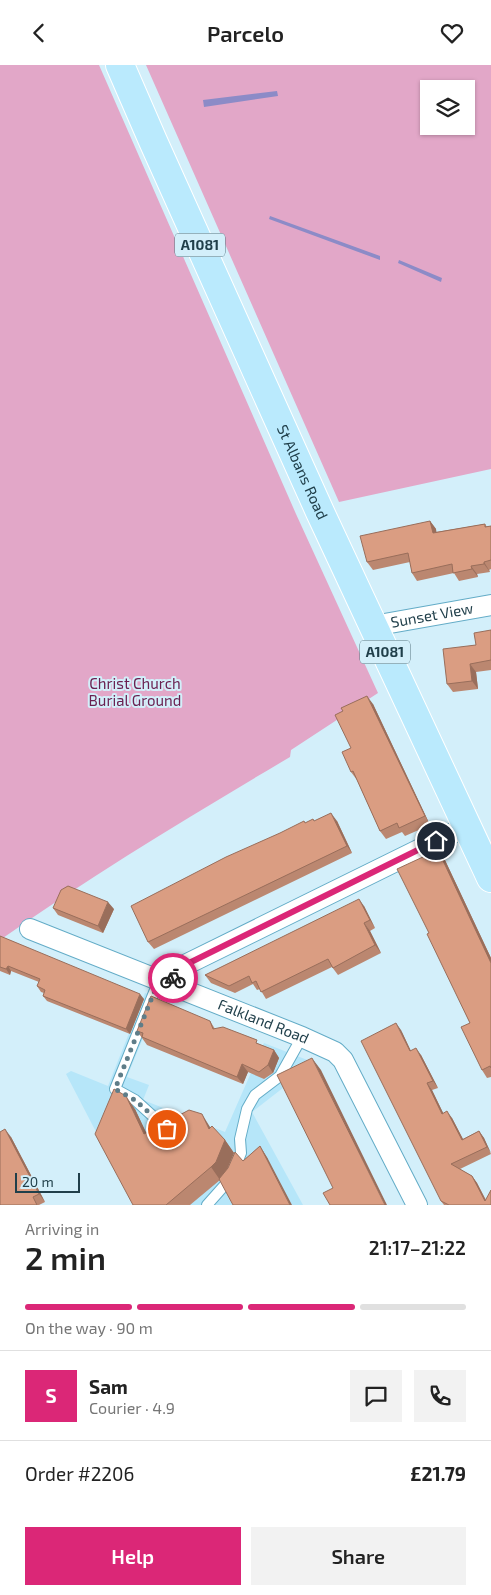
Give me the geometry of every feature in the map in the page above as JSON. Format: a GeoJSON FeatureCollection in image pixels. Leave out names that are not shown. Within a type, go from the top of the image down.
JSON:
{"type":"FeatureCollection","features":[{"type":"Feature","properties":{"kind":"main road","name":"St Albans Road"},"geometry":{"type":"LineString","coordinates":[[120,65],[372,626],[491,877]]}},
{"type":"Feature","properties":{"kind":"street","name":"Sunset View"},"geometry":{"type":"LineString","coordinates":[[372,626],[491,605]]}},
{"type":"Feature","properties":{"kind":"street"},"geometry":{"type":"LineString","coordinates":[[164,982],[181,967],[467,826]]}},
{"type":"Feature","properties":{"kind":"street","name":"Falkland Road"},"geometry":{"type":"LineString","coordinates":[[30,929],[302,1037],[335,1052],[343,1060],[417,1205]]}},
{"type":"Feature","properties":{"kind":"lane"},"geometry":{"type":"LineString","coordinates":[[164,982],[115,1089],[135,1100],[167,1129]]}},
{"type":"Feature","properties":{"kind":"lane"},"geometry":{"type":"LineString","coordinates":[[207,1205],[231,1178],[241,1153],[240,1139],[247,1109],[255,1095],[280,1076],[302,1037]]}},
{"type":"Feature","properties":{"kind":"shaded area"},"geometry":{"type":"Polygon","coordinates":[[[145,993],[159,999],[127,1077],[149,1085],[143,1100],[225,1132],[264,1043],[315,1063],[252,1112],[303,1205],[134,1205],[66,1074],[71,1071],[108,1086],[145,993]]]}},
{"type":"Feature","properties":{"kind":"green space","name":"Christ Church Burial Ground"},"geometry":{"type":"Polygon","coordinates":[[[0,65],[99,65],[296,514],[378,693],[291,750],[290,757],[107,868],[0,940],[0,65]]]}},
{"type":"Feature","properties":{"kind":"green space"},"geometry":{"type":"Polygon","coordinates":[[[146,65],[491,65],[491,469],[339,502],[146,65]]]}},
{"type":"Feature","properties":{"kind":"water"},"geometry":{"type":"Polygon","coordinates":[[[277,91],[278,96],[204,107],[203,100],[277,91]]]}},
{"type":"Feature","properties":{"kind":"water"},"geometry":{"type":"Polygon","coordinates":[[[270,216],[380,256],[380,260],[269,219],[270,216]]]}},
{"type":"Feature","properties":{"kind":"water"},"geometry":{"type":"Polygon","coordinates":[[[399,260],[442,278],[441,282],[398,263],[399,260]]]}},
{"type":"Feature","properties":{"kind":"building"},"geometry":{"type":"Polygon","coordinates":[[[430,521],[433,533],[485,524],[485,527],[491,526],[491,560],[484,562],[484,564],[471,566],[472,569],[453,573],[452,564],[412,573],[408,553],[367,562],[360,536],[430,521]]]}},
{"type":"Feature","properties":{"kind":"building"},"geometry":{"type":"Polygon","coordinates":[[[491,630],[491,660],[470,664],[472,681],[447,684],[443,649],[476,645],[474,633],[491,630]]]}},
{"type":"Feature","properties":{"kind":"building"},"geometry":{"type":"Polygon","coordinates":[[[367,696],[425,816],[399,828],[397,823],[380,831],[353,771],[351,772],[342,752],[351,748],[335,715],[343,711],[341,708],[367,696]]]}},
{"type":"Feature","properties":{"kind":"building"},"geometry":{"type":"Polygon","coordinates":[[[331,813],[347,846],[148,942],[131,906],[226,857],[304,821],[305,823],[313,819],[314,821],[331,813]]]}},
{"type":"Feature","properties":{"kind":"building"},"geometry":{"type":"Polygon","coordinates":[[[438,850],[491,963],[491,1068],[490,1066],[482,1070],[461,1027],[470,1023],[427,934],[429,933],[397,869],[438,850]]]}},
{"type":"Feature","properties":{"kind":"building"},"geometry":{"type":"Polygon","coordinates":[[[68,886],[108,902],[98,926],[53,908],[61,890],[68,886]]]}},
{"type":"Feature","properties":{"kind":"building"},"geometry":{"type":"Polygon","coordinates":[[[359,899],[370,920],[364,923],[375,945],[333,968],[328,959],[261,992],[256,981],[252,983],[249,976],[229,986],[205,975],[359,899]]]}},
{"type":"Feature","properties":{"kind":"building"},"geometry":{"type":"Polygon","coordinates":[[[0,936],[140,994],[126,1029],[43,996],[45,990],[37,986],[40,979],[8,966],[6,969],[0,967],[0,936]]]}},
{"type":"Feature","properties":{"kind":"building"},"geometry":{"type":"Polygon","coordinates":[[[151,996],[210,1021],[213,1029],[223,1027],[257,1040],[256,1043],[274,1050],[268,1065],[259,1072],[242,1064],[237,1077],[142,1037],[143,1033],[137,1031],[151,996]]]}},
{"type":"Feature","properties":{"kind":"building"},"geometry":{"type":"Polygon","coordinates":[[[396,1023],[410,1051],[416,1048],[433,1081],[427,1083],[442,1114],[447,1111],[462,1140],[479,1131],[487,1147],[451,1164],[472,1176],[485,1201],[491,1190],[491,1205],[449,1205],[441,1201],[361,1041],[396,1023]]]}},
{"type":"Feature","properties":{"kind":"building"},"geometry":{"type":"Polygon","coordinates":[[[312,1058],[385,1205],[330,1205],[323,1193],[333,1188],[277,1075],[312,1058]]]}},
{"type":"Feature","properties":{"kind":"building"},"geometry":{"type":"Polygon","coordinates":[[[114,1089],[126,1096],[144,1134],[189,1110],[202,1114],[209,1129],[212,1126],[225,1140],[216,1162],[166,1205],[133,1205],[95,1134],[114,1089]]]}},
{"type":"Feature","properties":{"kind":"building"},"geometry":{"type":"Polygon","coordinates":[[[5,1129],[39,1194],[33,1197],[37,1205],[0,1205],[0,1132],[5,1129]]]}},
{"type":"Feature","properties":{"kind":"building"},"geometry":{"type":"Polygon","coordinates":[[[260,1146],[290,1205],[233,1205],[219,1179],[228,1168],[235,1152],[243,1161],[260,1146]]]}},
{"type":"Feature","properties":{"kind":"way so far"},"geometry":{"type":"LineString","coordinates":[[167,1129],[135,1100],[115,1089],[159,980],[170,984],[173,978]]}},
{"type":"Feature","properties":{"kind":"route"},"geometry":{"type":"LineString","coordinates":[[173,978],[181,967],[436,841]]}}]}
